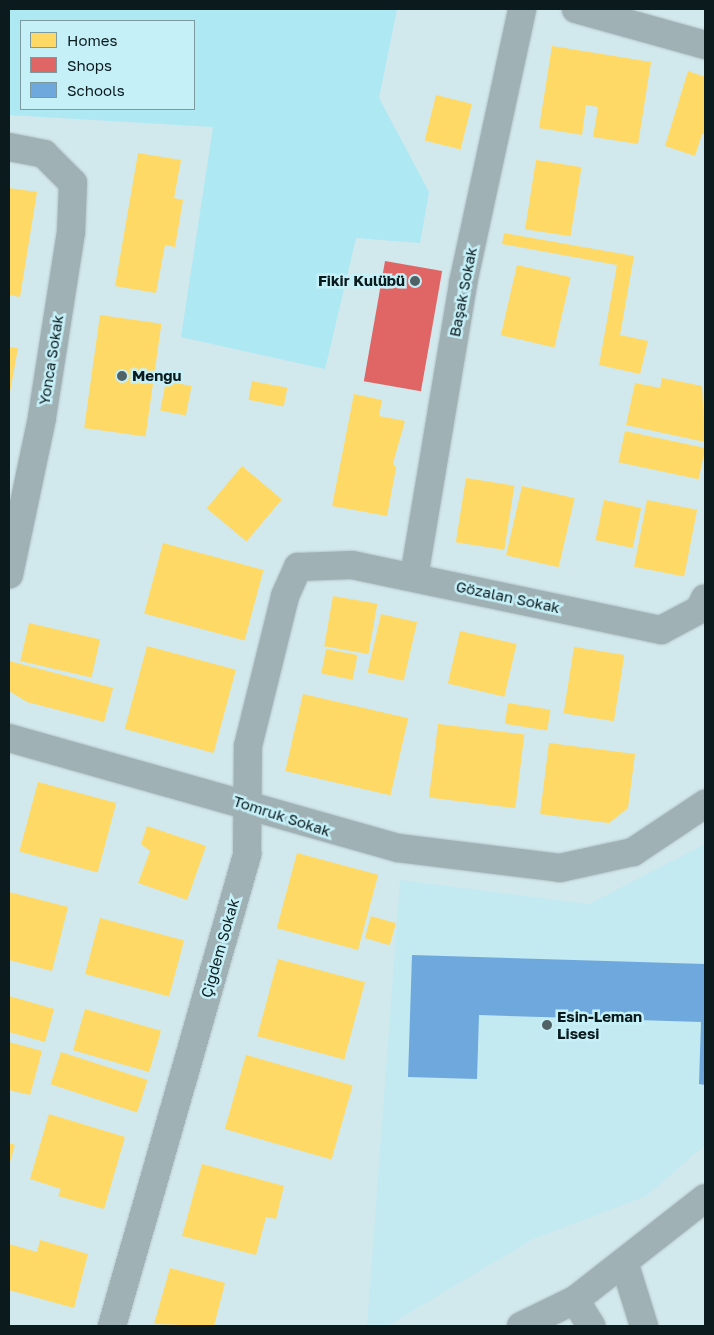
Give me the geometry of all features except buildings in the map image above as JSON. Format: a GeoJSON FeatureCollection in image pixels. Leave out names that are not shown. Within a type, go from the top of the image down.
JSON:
{"type":"FeatureCollection","features":[{"type":"Feature","properties":{"kind":"street","name":"Başak Sokak"},"geometry":{"type":"LineString","coordinates":[[414,577],[463,283],[522,9]]}},
{"type":"Feature","properties":{"kind":"street"},"geometry":{"type":"LineString","coordinates":[[576,9],[705,45]]}},
{"type":"Feature","properties":{"kind":"street","name":"Yonca Sokak"},"geometry":{"type":"LineString","coordinates":[[9,147],[44,154],[73,184],[71,232],[42,418],[9,575]]}},
{"type":"Feature","properties":{"kind":"street","name":"Gözalan Sokak"},"geometry":{"type":"LineString","coordinates":[[298,567],[352,565],[661,630],[699,610],[705,598]]}},
{"type":"Feature","properties":{"kind":"street","name":"Çiğdem Sokak"},"geometry":{"type":"LineString","coordinates":[[112,1326],[247,854],[250,805],[248,746],[285,596],[298,567]]}},
{"type":"Feature","properties":{"kind":"street","name":"Tomruk Sokak"},"geometry":{"type":"LineString","coordinates":[[9,738],[398,848],[560,868],[633,852],[705,804]]}},
{"type":"Feature","properties":{"kind":"street"},"geometry":{"type":"LineString","coordinates":[[521,1326],[575,1300],[626,1264],[705,1198]]}},
{"type":"Feature","properties":{"kind":"street"},"geometry":{"type":"LineString","coordinates":[[626,1264],[644,1326]]}},
{"type":"Feature","properties":{"kind":"street"},"geometry":{"type":"LineString","coordinates":[[575,1300],[591,1326]]}},
{"type":"Feature","properties":{"kind":"shaded area"},"geometry":{"type":"Polygon","coordinates":[[[9,9],[397,9],[379,98],[429,192],[420,243],[356,238],[325,369],[181,337],[213,127],[9,115],[9,9]]]}},
{"type":"Feature","properties":{"kind":"shaded area","name":"Esin-Leman Lisesi"},"geometry":{"type":"Polygon","coordinates":[[[705,844],[705,1145],[646,1196],[533,1239],[387,1326],[367,1326],[400,880],[589,904],[705,844]]]}},
{"type":"Feature","properties":{"kind":"place","name":"Fikir Kulübü"},"geometry":{"type":"Point","coordinates":[415,281]}},
{"type":"Feature","properties":{"kind":"place","name":"Mengu"},"geometry":{"type":"Point","coordinates":[122,376]}},
{"type":"Feature","properties":{"kind":"place","name":"Esin-Leman Lisesi"},"geometry":{"type":"Point","coordinates":[547,1025]}}]}
